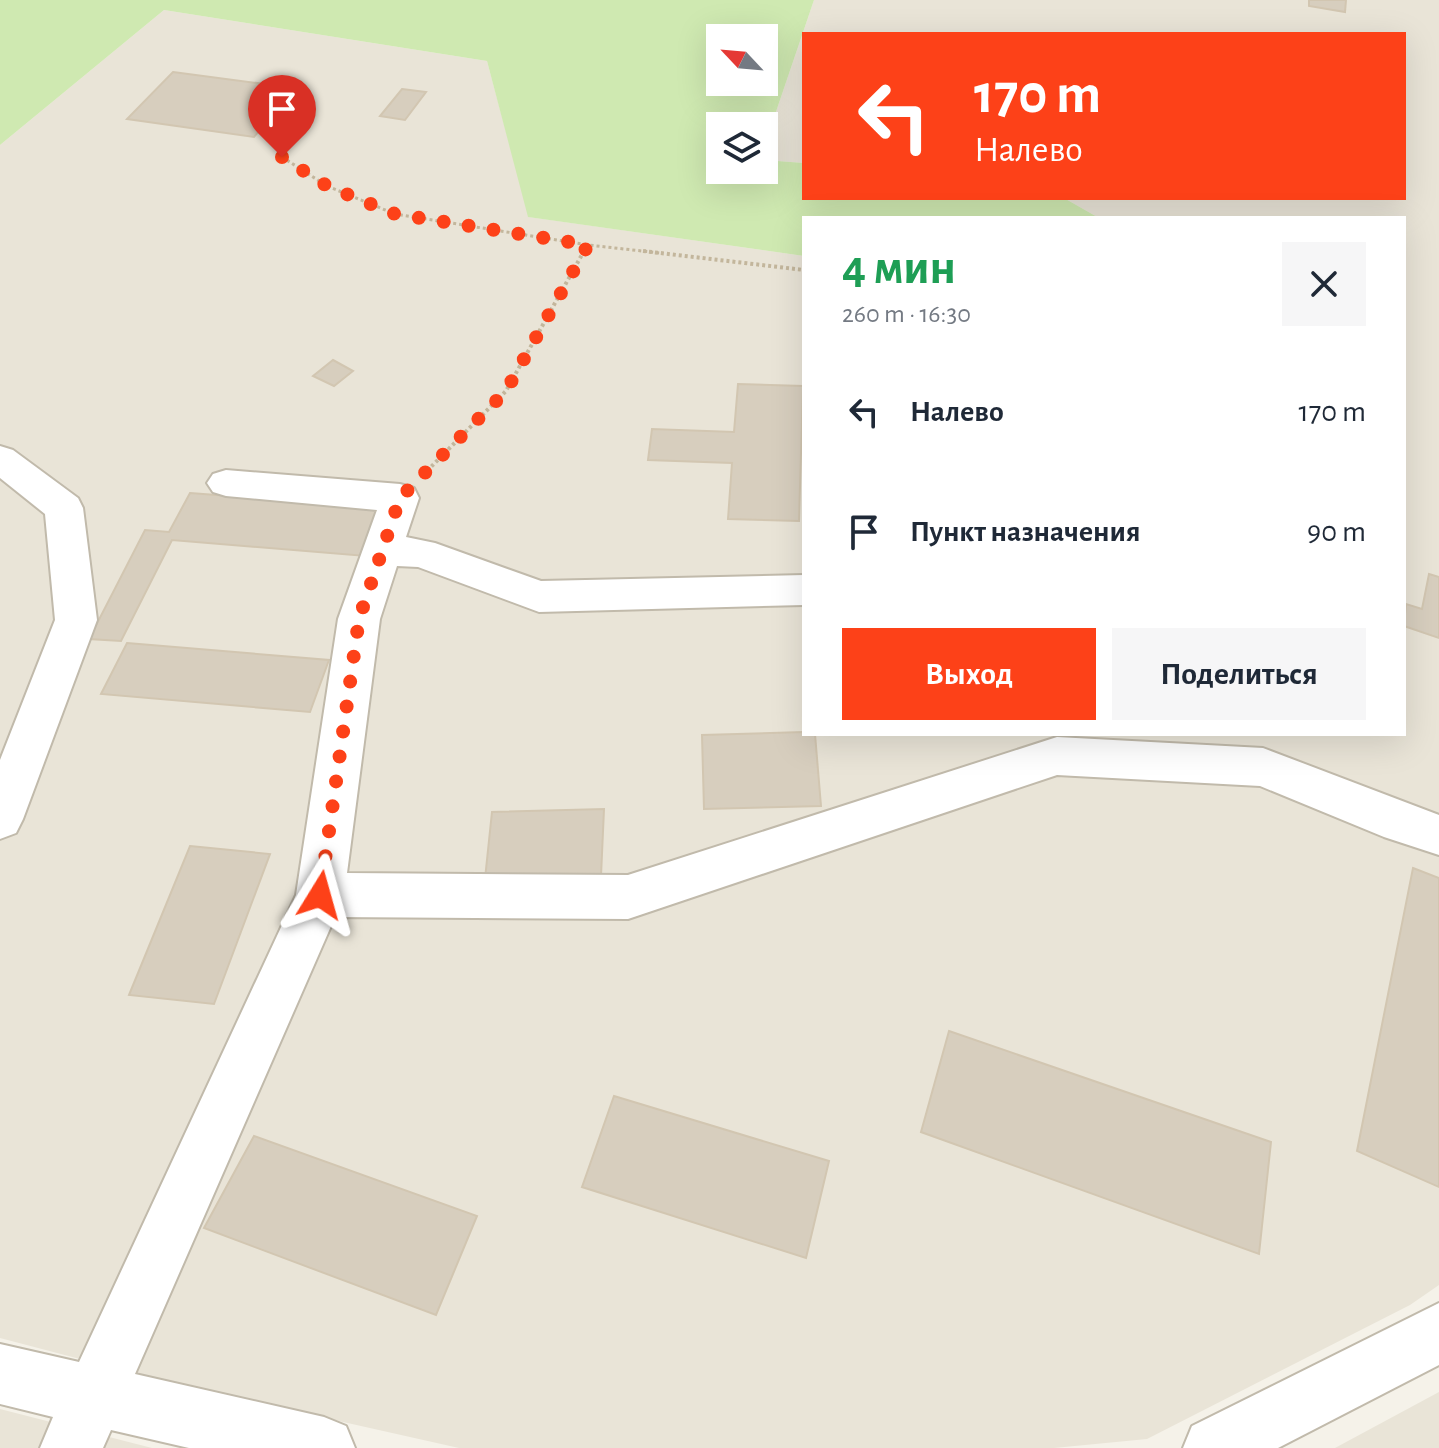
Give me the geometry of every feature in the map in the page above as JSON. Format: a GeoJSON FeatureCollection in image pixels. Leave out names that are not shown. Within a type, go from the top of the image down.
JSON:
{"type":"FeatureCollection","features":[{"type":"Feature","properties":{"kind":"street"},"geometry":{"type":"LineString","coordinates":[[0,459],[64,508],[76,620],[0,819]]}},
{"type":"Feature","properties":{"kind":"street"},"geometry":{"type":"LineString","coordinates":[[83,1422],[320,895],[359,619],[400,498],[226,483]]}},
{"type":"Feature","properties":{"kind":"street"},"geometry":{"type":"LineString","coordinates":[[382,550],[421,553],[539,597],[802,590]]}},
{"type":"Feature","properties":{"kind":"street"},"geometry":{"type":"LineString","coordinates":[[320,895],[628,897],[1054,745],[1263,767],[1400,823],[1439,835]]}},
{"type":"Feature","properties":{"kind":"street"},"geometry":{"type":"LineString","coordinates":[[1214,1448],[1439,1333]]}},
{"type":"Feature","properties":{"kind":"street"},"geometry":{"type":"LineString","coordinates":[[0,1374],[83,1422],[324,1448]]}},
{"type":"Feature","properties":{"kind":"path"},"geometry":{"type":"LineString","coordinates":[[282,157],[327,186],[395,214],[588,245],[802,270]]}},
{"type":"Feature","properties":{"kind":"path"},"geometry":{"type":"LineString","coordinates":[[400,498],[506,391],[588,245]]}},
{"type":"Feature","properties":{"kind":"shaded area"},"geometry":{"type":"Polygon","coordinates":[[[814,0],[1439,0],[1439,1285],[1410,1305],[1147,1439],[1054,1448],[459,1448],[179,1385],[0,1338],[0,145],[164,10],[487,61],[529,217],[802,256],[802,736],[1406,736],[1406,216],[1096,216],[1068,200],[1406,200],[1406,32],[803,32],[814,0]]]}},
{"type":"Feature","properties":{"kind":"shaded area"},"geometry":{"type":"Polygon","coordinates":[[[802,35],[802,163],[778,161],[776,112],[802,35]]]}},
{"type":"Feature","properties":{"kind":"shaded area"},"geometry":{"type":"Polygon","coordinates":[[[1439,1392],[1439,1448],[1335,1448],[1439,1392]]]}},
{"type":"Feature","properties":{"kind":"shaded area"},"geometry":{"type":"Polygon","coordinates":[[[0,1409],[152,1448],[0,1448],[0,1409]]]}},
{"type":"Feature","properties":{"kind":"green space"},"geometry":{"type":"Polygon","coordinates":[[[0,0],[814,0],[776,112],[706,112],[706,184],[778,184],[778,161],[802,163],[802,200],[1068,200],[1096,216],[802,216],[802,256],[528,217],[487,61],[164,10],[0,145],[0,0]]]}},
{"type":"Feature","properties":{"kind":"building"},"geometry":{"type":"Polygon","coordinates":[[[1309,0],[1346,0],[1345,12],[1309,6],[1309,0]]]}},
{"type":"Feature","properties":{"kind":"building"},"geometry":{"type":"Polygon","coordinates":[[[173,72],[295,88],[254,137],[127,119],[173,72]]]}},
{"type":"Feature","properties":{"kind":"building"},"geometry":{"type":"Polygon","coordinates":[[[402,89],[426,92],[405,120],[380,116],[402,89]]]}},
{"type":"Feature","properties":{"kind":"building"},"geometry":{"type":"Polygon","coordinates":[[[333,360],[353,371],[334,386],[313,376],[333,360]]]}},
{"type":"Feature","properties":{"kind":"building"},"geometry":{"type":"Polygon","coordinates":[[[738,384],[802,386],[799,521],[728,519],[732,463],[648,460],[652,429],[734,432],[738,384]]]}},
{"type":"Feature","properties":{"kind":"building"},"geometry":{"type":"Polygon","coordinates":[[[190,493],[384,508],[366,556],[172,540],[121,641],[89,639],[145,530],[169,532],[190,493]]]}},
{"type":"Feature","properties":{"kind":"building"},"geometry":{"type":"Polygon","coordinates":[[[1429,574],[1439,577],[1439,638],[1406,627],[1406,604],[1422,609],[1429,574]]]}},
{"type":"Feature","properties":{"kind":"building"},"geometry":{"type":"Polygon","coordinates":[[[127,643],[329,660],[310,712],[101,694],[127,643]]]}},
{"type":"Feature","properties":{"kind":"building"},"geometry":{"type":"Polygon","coordinates":[[[802,732],[802,736],[815,736],[821,806],[704,809],[702,735],[802,732]]]}},
{"type":"Feature","properties":{"kind":"building"},"geometry":{"type":"Polygon","coordinates":[[[604,809],[601,876],[485,879],[492,812],[604,809]]]}},
{"type":"Feature","properties":{"kind":"building"},"geometry":{"type":"Polygon","coordinates":[[[190,846],[270,854],[214,1004],[129,995],[190,846]]]}},
{"type":"Feature","properties":{"kind":"building"},"geometry":{"type":"Polygon","coordinates":[[[1413,868],[1439,878],[1439,1187],[1357,1151],[1413,868]]]}},
{"type":"Feature","properties":{"kind":"building"},"geometry":{"type":"Polygon","coordinates":[[[949,1031],[1271,1142],[1259,1254],[921,1132],[949,1031]]]}},
{"type":"Feature","properties":{"kind":"building"},"geometry":{"type":"Polygon","coordinates":[[[614,1096],[829,1161],[806,1258],[582,1187],[614,1096]]]}},
{"type":"Feature","properties":{"kind":"building"},"geometry":{"type":"Polygon","coordinates":[[[254,1136],[477,1216],[436,1315],[204,1228],[254,1136]]]}},
{"type":"Feature","properties":{"kind":"route"},"geometry":{"type":"LineString","coordinates":[[282,157],[327,186],[395,214],[588,245],[506,391],[400,498],[359,619],[320,895]]}}]}
